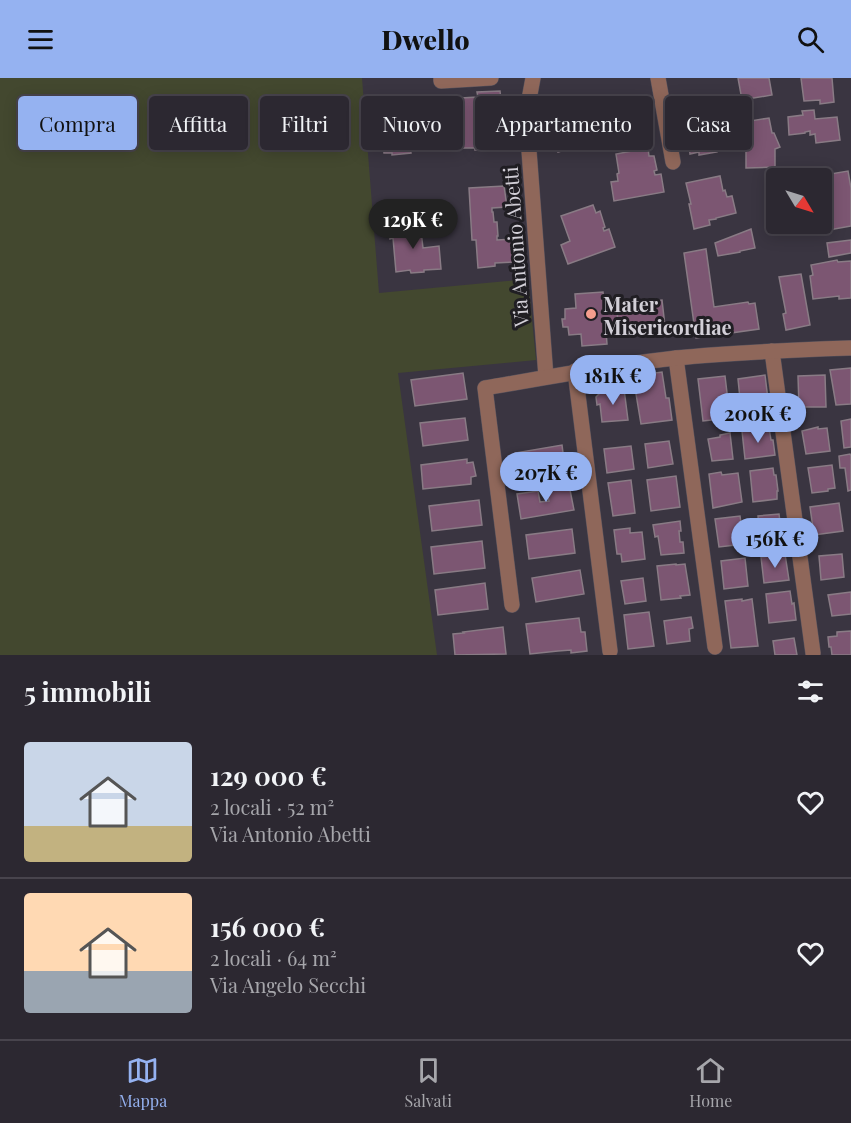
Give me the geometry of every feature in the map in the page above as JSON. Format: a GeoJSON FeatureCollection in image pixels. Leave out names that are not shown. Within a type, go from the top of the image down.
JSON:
{"type":"FeatureCollection","features":[{"type":"Feature","properties":{"kind":"street"},"geometry":{"type":"LineString","coordinates":[[441,78],[441,81],[490,78]]}},
{"type":"Feature","properties":{"kind":"street","name":"Via Antonio Abetti"},"geometry":{"type":"LineString","coordinates":[[533,78],[527,123],[546,377]]}},
{"type":"Feature","properties":{"kind":"street"},"geometry":{"type":"LineString","coordinates":[[658,78],[673,162]]}},
{"type":"Feature","properties":{"kind":"street"},"geometry":{"type":"LineString","coordinates":[[513,605],[485,388],[575,371],[676,358],[851,348]]}},
{"type":"Feature","properties":{"kind":"street"},"geometry":{"type":"LineString","coordinates":[[772,351],[813,653]]}},
{"type":"Feature","properties":{"kind":"street"},"geometry":{"type":"LineString","coordinates":[[676,358],[715,647]]}},
{"type":"Feature","properties":{"kind":"street"},"geometry":{"type":"LineString","coordinates":[[575,371],[610,651]]}},
{"type":"Feature","properties":{"kind":"green space"},"geometry":{"type":"Polygon","coordinates":[[[0,78],[362,78],[361,150],[368,150],[379,293],[528,279],[536,360],[398,373],[437,655],[0,655],[0,78]]]}},
{"type":"Feature","properties":{"kind":"building"},"geometry":{"type":"Polygon","coordinates":[[[738,78],[769,78],[772,95],[752,98],[752,96],[741,96],[738,78]]]}},
{"type":"Feature","properties":{"kind":"building"},"geometry":{"type":"Polygon","coordinates":[[[801,78],[832,78],[834,102],[820,104],[820,100],[804,101],[801,78]]]}},
{"type":"Feature","properties":{"kind":"building"},"geometry":{"type":"Polygon","coordinates":[[[500,91],[501,96],[478,96],[477,92],[500,91]]]}},
{"type":"Feature","properties":{"kind":"building"},"geometry":{"type":"Polygon","coordinates":[[[475,97],[475,148],[463,148],[463,98],[475,97]]]}},
{"type":"Feature","properties":{"kind":"building"},"geometry":{"type":"Polygon","coordinates":[[[814,110],[815,119],[837,117],[840,140],[816,143],[815,134],[810,135],[810,131],[789,135],[788,117],[803,115],[802,111],[814,110]]]}},
{"type":"Feature","properties":{"kind":"building"},"geometry":{"type":"Polygon","coordinates":[[[769,118],[772,133],[780,147],[775,149],[775,167],[746,168],[746,150],[752,150],[752,121],[769,118]]]}},
{"type":"Feature","properties":{"kind":"building"},"geometry":{"type":"Polygon","coordinates":[[[384,150],[411,150],[411,153],[392,155],[392,153],[384,153],[384,150]]]}},
{"type":"Feature","properties":{"kind":"building"},"geometry":{"type":"Polygon","coordinates":[[[648,150],[649,156],[654,156],[657,170],[654,171],[655,175],[661,174],[664,192],[614,201],[611,182],[618,181],[617,174],[619,173],[616,154],[648,150]]]}},
{"type":"Feature","properties":{"kind":"building"},"geometry":{"type":"Polygon","coordinates":[[[690,150],[717,150],[717,152],[699,155],[699,152],[690,154],[690,150]]]}},
{"type":"Feature","properties":{"kind":"building"},"geometry":{"type":"Polygon","coordinates":[[[848,171],[851,188],[851,226],[832,229],[832,174],[848,171]]]}},
{"type":"Feature","properties":{"kind":"building"},"geometry":{"type":"Polygon","coordinates":[[[720,176],[723,191],[725,190],[727,197],[732,196],[736,213],[709,220],[710,225],[694,229],[686,183],[720,176]]]}},
{"type":"Feature","properties":{"kind":"building"},"geometry":{"type":"Polygon","coordinates":[[[504,186],[507,207],[492,208],[492,212],[494,222],[497,222],[497,240],[514,239],[514,262],[495,263],[495,266],[478,268],[476,240],[472,240],[469,188],[504,186]]]}},
{"type":"Feature","properties":{"kind":"building"},"geometry":{"type":"Polygon","coordinates":[[[593,205],[596,213],[600,211],[604,231],[609,229],[615,247],[568,264],[561,245],[570,241],[561,216],[593,205]]]}},
{"type":"Feature","properties":{"kind":"building"},"geometry":{"type":"Polygon","coordinates":[[[416,222],[417,231],[421,231],[423,248],[439,246],[441,269],[411,273],[410,270],[396,272],[393,238],[390,239],[389,226],[416,222]]]}},
{"type":"Feature","properties":{"kind":"building"},"geometry":{"type":"Polygon","coordinates":[[[751,229],[755,248],[718,256],[715,243],[751,229]]]}},
{"type":"Feature","properties":{"kind":"building"},"geometry":{"type":"Polygon","coordinates":[[[851,240],[851,253],[829,257],[827,243],[851,240]]]}},
{"type":"Feature","properties":{"kind":"building"},"geometry":{"type":"Polygon","coordinates":[[[706,249],[714,307],[755,303],[759,329],[696,338],[684,253],[706,249]]]}},
{"type":"Feature","properties":{"kind":"building"},"geometry":{"type":"Polygon","coordinates":[[[837,260],[838,262],[851,261],[851,298],[839,299],[839,296],[813,299],[811,265],[837,260]]]}},
{"type":"Feature","properties":{"kind":"building"},"geometry":{"type":"Polygon","coordinates":[[[801,274],[810,325],[786,330],[783,314],[786,313],[779,277],[801,274]]]}},
{"type":"Feature","properties":{"kind":"building","name":"Mater Misericordiae"},"geometry":{"type":"Polygon","coordinates":[[[603,292],[604,304],[618,303],[618,330],[606,331],[607,344],[582,346],[581,334],[569,335],[568,327],[563,327],[562,319],[565,319],[565,309],[576,308],[575,294],[603,292]]]}},
{"type":"Feature","properties":{"kind":"building"},"geometry":{"type":"Polygon","coordinates":[[[662,300],[665,326],[618,330],[617,306],[662,300]]]}},
{"type":"Feature","properties":{"kind":"building"},"geometry":{"type":"Polygon","coordinates":[[[851,368],[851,404],[836,405],[830,370],[851,368]]]}},
{"type":"Feature","properties":{"kind":"building"},"geometry":{"type":"Polygon","coordinates":[[[662,372],[672,420],[641,424],[633,376],[662,372]]]}},
{"type":"Feature","properties":{"kind":"building"},"geometry":{"type":"Polygon","coordinates":[[[463,373],[467,399],[415,406],[411,380],[463,373]]]}},
{"type":"Feature","properties":{"kind":"building"},"geometry":{"type":"Polygon","coordinates":[[[765,375],[770,416],[742,419],[738,379],[765,375]]]}},
{"type":"Feature","properties":{"kind":"building"},"geometry":{"type":"Polygon","coordinates":[[[825,375],[826,407],[799,407],[798,376],[825,375]]]}},
{"type":"Feature","properties":{"kind":"building"},"geometry":{"type":"Polygon","coordinates":[[[725,376],[730,418],[703,421],[698,379],[725,376]]]}},
{"type":"Feature","properties":{"kind":"building"},"geometry":{"type":"Polygon","coordinates":[[[624,389],[628,420],[602,422],[600,404],[597,405],[596,397],[601,392],[624,389]]]}},
{"type":"Feature","properties":{"kind":"building"},"geometry":{"type":"Polygon","coordinates":[[[465,418],[468,440],[423,446],[420,423],[465,418]]]}},
{"type":"Feature","properties":{"kind":"building"},"geometry":{"type":"Polygon","coordinates":[[[851,419],[851,447],[844,448],[841,421],[851,419]]]}},
{"type":"Feature","properties":{"kind":"building"},"geometry":{"type":"Polygon","coordinates":[[[818,427],[818,429],[827,428],[830,451],[806,454],[802,431],[818,427]]]}},
{"type":"Feature","properties":{"kind":"building"},"geometry":{"type":"Polygon","coordinates":[[[769,428],[775,455],[745,459],[742,431],[769,428]]]}},
{"type":"Feature","properties":{"kind":"building"},"geometry":{"type":"Polygon","coordinates":[[[730,433],[733,459],[712,461],[708,439],[730,433]]]}},
{"type":"Feature","properties":{"kind":"building"},"geometry":{"type":"Polygon","coordinates":[[[669,441],[673,464],[648,468],[645,444],[669,441]]]}},
{"type":"Feature","properties":{"kind":"building"},"geometry":{"type":"Polygon","coordinates":[[[562,445],[565,468],[519,476],[515,453],[562,445]]]}},
{"type":"Feature","properties":{"kind":"building"},"geometry":{"type":"Polygon","coordinates":[[[631,446],[634,469],[607,473],[604,449],[631,446]]]}},
{"type":"Feature","properties":{"kind":"building"},"geometry":{"type":"Polygon","coordinates":[[[850,454],[851,490],[848,491],[845,468],[840,468],[839,456],[850,454]]]}},
{"type":"Feature","properties":{"kind":"building"},"geometry":{"type":"Polygon","coordinates":[[[467,459],[467,463],[473,462],[476,476],[471,477],[471,484],[423,489],[421,465],[467,459]]]}},
{"type":"Feature","properties":{"kind":"building"},"geometry":{"type":"Polygon","coordinates":[[[832,465],[835,488],[812,493],[808,468],[832,465]]]}},
{"type":"Feature","properties":{"kind":"building"},"geometry":{"type":"Polygon","coordinates":[[[773,468],[774,475],[776,475],[777,499],[753,502],[750,471],[773,468]]]}},
{"type":"Feature","properties":{"kind":"building"},"geometry":{"type":"Polygon","coordinates":[[[721,472],[722,475],[738,473],[742,502],[713,508],[709,474],[721,472]]]}},
{"type":"Feature","properties":{"kind":"building"},"geometry":{"type":"Polygon","coordinates":[[[676,476],[680,507],[651,511],[647,480],[676,476]]]}},
{"type":"Feature","properties":{"kind":"building"},"geometry":{"type":"Polygon","coordinates":[[[631,480],[635,513],[613,516],[608,483],[631,480]]]}},
{"type":"Feature","properties":{"kind":"building"},"geometry":{"type":"Polygon","coordinates":[[[569,485],[574,510],[521,519],[517,494],[538,491],[540,502],[549,501],[547,489],[569,485]]]}},
{"type":"Feature","properties":{"kind":"building"},"geometry":{"type":"Polygon","coordinates":[[[479,500],[482,525],[432,531],[429,506],[479,500]]]}},
{"type":"Feature","properties":{"kind":"building"},"geometry":{"type":"Polygon","coordinates":[[[839,503],[843,531],[814,535],[810,507],[839,503]]]}},
{"type":"Feature","properties":{"kind":"building"},"geometry":{"type":"Polygon","coordinates":[[[779,514],[782,537],[760,539],[758,516],[779,514]]]}},
{"type":"Feature","properties":{"kind":"building"},"geometry":{"type":"Polygon","coordinates":[[[740,516],[744,544],[719,547],[715,519],[740,516]]]}},
{"type":"Feature","properties":{"kind":"building"},"geometry":{"type":"Polygon","coordinates":[[[680,521],[680,542],[683,542],[684,553],[661,555],[658,536],[655,537],[653,525],[680,521]]]}},
{"type":"Feature","properties":{"kind":"building"},"geometry":{"type":"Polygon","coordinates":[[[630,528],[630,533],[642,532],[645,559],[622,562],[621,554],[617,554],[614,530],[630,528]]]}},
{"type":"Feature","properties":{"kind":"building"},"geometry":{"type":"Polygon","coordinates":[[[572,529],[575,553],[529,559],[526,535],[572,529]]]}},
{"type":"Feature","properties":{"kind":"building"},"geometry":{"type":"Polygon","coordinates":[[[482,541],[485,568],[434,574],[431,547],[482,541]]]}},
{"type":"Feature","properties":{"kind":"building"},"geometry":{"type":"Polygon","coordinates":[[[785,554],[789,580],[764,583],[761,557],[785,554]]]}},
{"type":"Feature","properties":{"kind":"building"},"geometry":{"type":"Polygon","coordinates":[[[842,554],[844,577],[821,580],[819,556],[842,554]]]}},
{"type":"Feature","properties":{"kind":"building"},"geometry":{"type":"Polygon","coordinates":[[[745,558],[748,586],[724,589],[721,561],[745,558]]]}},
{"type":"Feature","properties":{"kind":"building"},"geometry":{"type":"Polygon","coordinates":[[[685,564],[690,595],[661,600],[657,566],[685,564]]]}},
{"type":"Feature","properties":{"kind":"building"},"geometry":{"type":"Polygon","coordinates":[[[580,570],[584,594],[536,602],[532,578],[580,570]]]}},
{"type":"Feature","properties":{"kind":"building"},"geometry":{"type":"Polygon","coordinates":[[[643,578],[646,601],[625,604],[621,581],[643,578]]]}},
{"type":"Feature","properties":{"kind":"building"},"geometry":{"type":"Polygon","coordinates":[[[485,583],[488,609],[438,615],[435,590],[485,583]]]}},
{"type":"Feature","properties":{"kind":"building"},"geometry":{"type":"Polygon","coordinates":[[[790,591],[796,620],[769,623],[766,594],[790,591]]]}},
{"type":"Feature","properties":{"kind":"building"},"geometry":{"type":"Polygon","coordinates":[[[851,592],[851,614],[832,616],[828,595],[851,592]]]}},
{"type":"Feature","properties":{"kind":"building"},"geometry":{"type":"Polygon","coordinates":[[[742,599],[742,601],[752,599],[758,646],[731,648],[725,601],[742,599]]]}},
{"type":"Feature","properties":{"kind":"building"},"geometry":{"type":"Polygon","coordinates":[[[649,612],[654,646],[628,649],[624,615],[649,612]]]}},
{"type":"Feature","properties":{"kind":"building"},"geometry":{"type":"Polygon","coordinates":[[[691,617],[693,628],[689,629],[690,641],[667,644],[664,621],[691,617]]]}},
{"type":"Feature","properties":{"kind":"building"},"geometry":{"type":"Polygon","coordinates":[[[579,618],[581,632],[585,632],[587,651],[571,653],[571,650],[530,654],[526,624],[579,618]]]}},
{"type":"Feature","properties":{"kind":"building"},"geometry":{"type":"Polygon","coordinates":[[[503,627],[506,654],[455,655],[453,634],[503,627]]]}},
{"type":"Feature","properties":{"kind":"building"},"geometry":{"type":"Polygon","coordinates":[[[851,631],[851,655],[832,655],[828,637],[837,636],[837,632],[851,631]]]}},
{"type":"Feature","properties":{"kind":"building"},"geometry":{"type":"Polygon","coordinates":[[[794,638],[797,655],[775,655],[773,641],[794,638]]]}},
{"type":"Feature","properties":{"kind":"place","name":"Mater Misericordiae"},"geometry":{"type":"Point","coordinates":[591,314]}}]}
